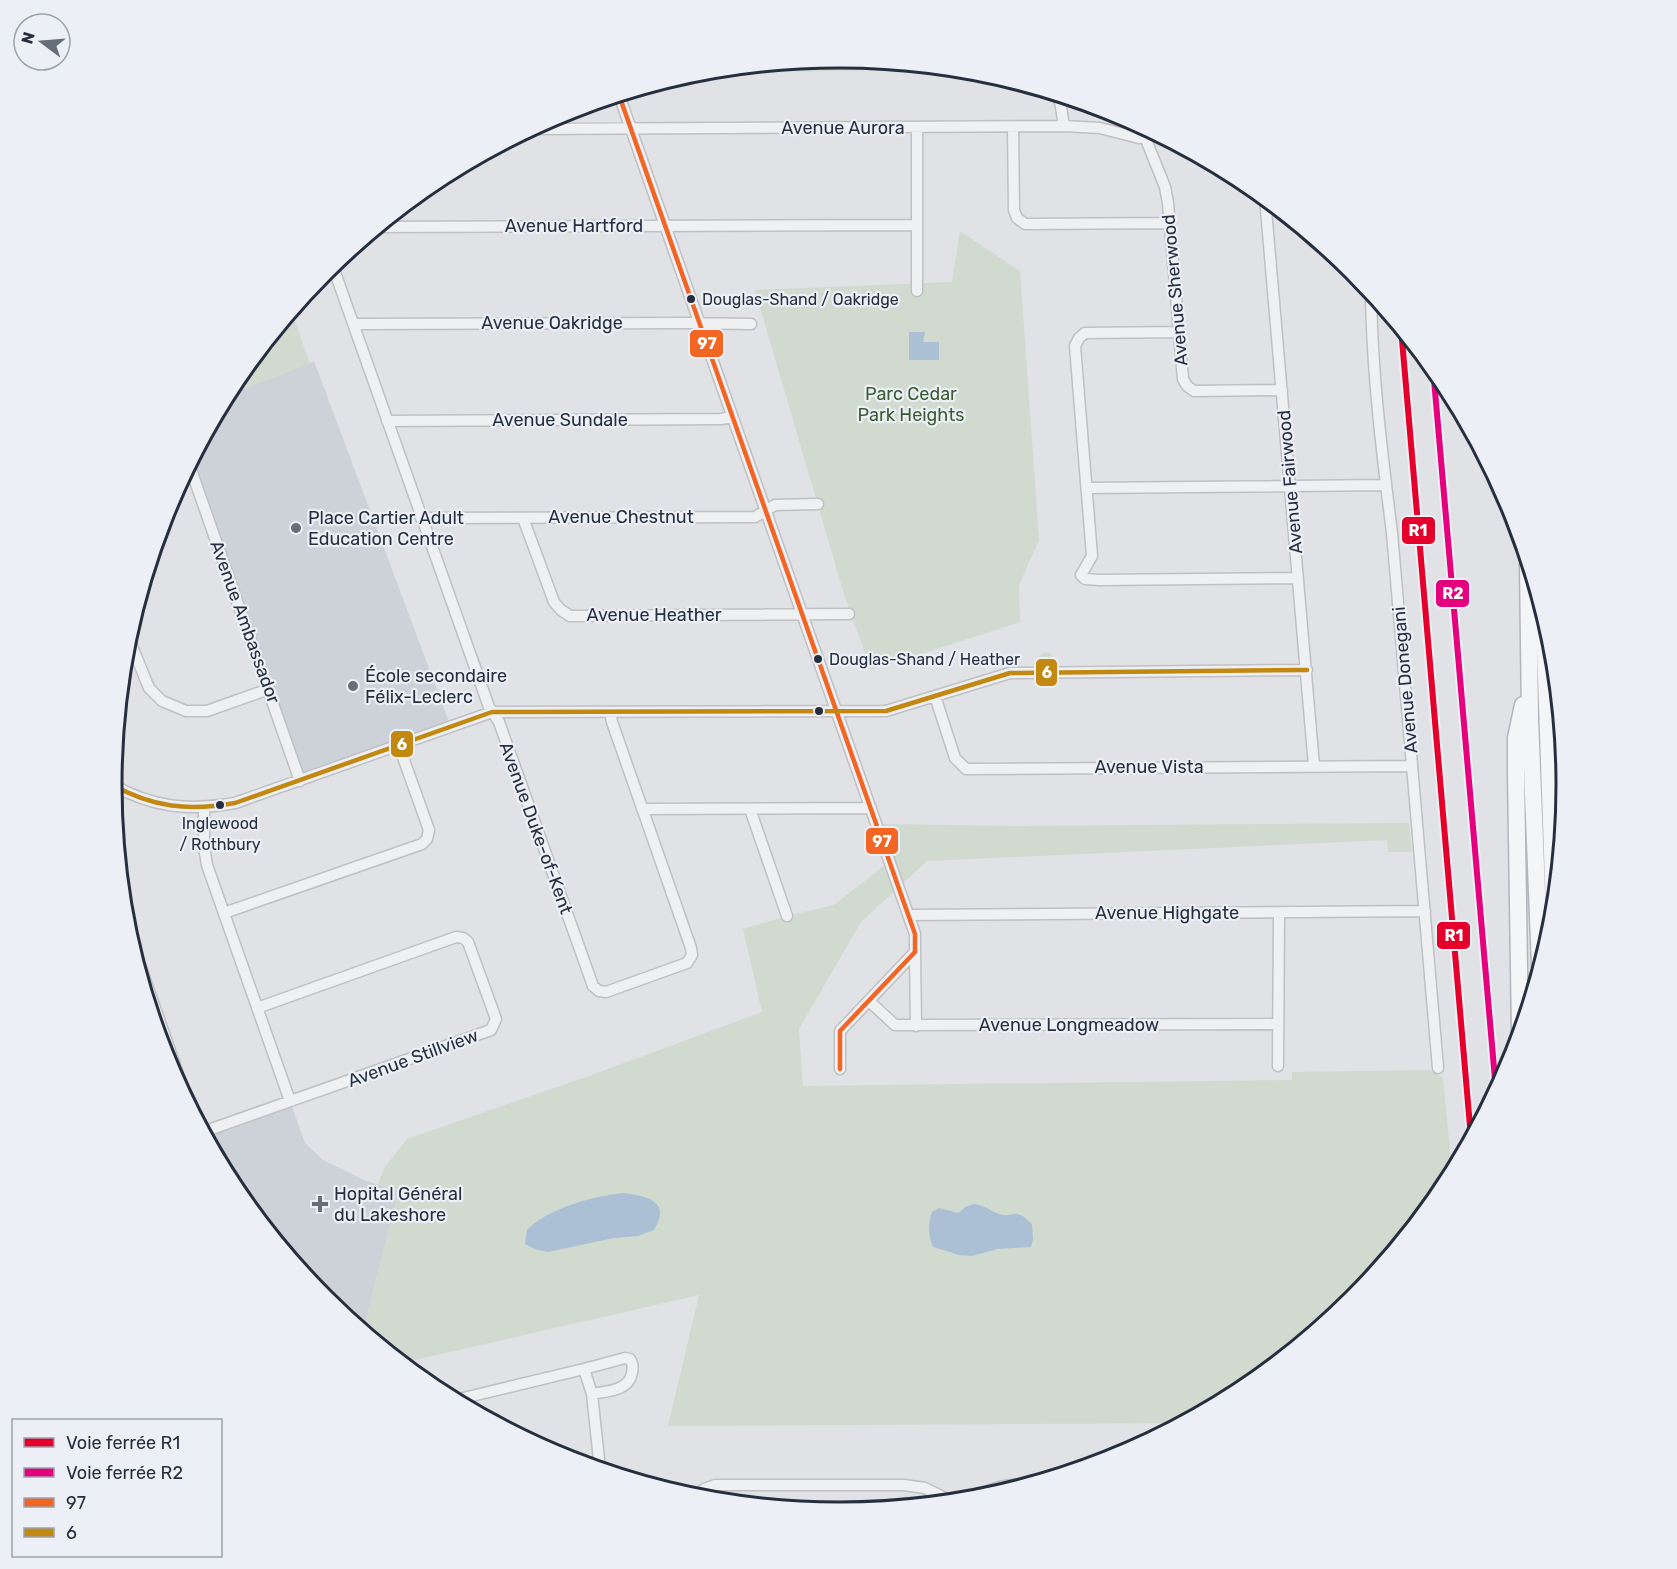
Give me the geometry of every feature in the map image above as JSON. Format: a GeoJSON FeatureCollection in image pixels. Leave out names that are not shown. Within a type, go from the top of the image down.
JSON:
{"type":"FeatureCollection","features":[{"type":"Feature","properties":{"kind":"highway"},"geometry":{"type":"LineString","coordinates":[[1528,590],[1529,675],[1539,937]]}},
{"type":"Feature","properties":{"kind":"highway"},"geometry":{"type":"LineString","coordinates":[[1546,670],[1552,850]]}},
{"type":"Feature","properties":{"kind":"highway"},"geometry":{"type":"LineString","coordinates":[[1519,1008],[1516,738],[1529,675]]}},
{"type":"Feature","properties":{"kind":"street"},"geometry":{"type":"LineString","coordinates":[[621,102],[909,915],[915,934],[916,1026]]}},
{"type":"Feature","properties":{"kind":"street"},"geometry":{"type":"LineString","coordinates":[[1060,103],[1064,126]]}},
{"type":"Feature","properties":{"kind":"street","name":"Avenue Aurora"},"geometry":{"type":"LineString","coordinates":[[548,129],[1064,126],[1100,128],[1133,137],[1144,136]]}},
{"type":"Feature","properties":{"kind":"street"},"geometry":{"type":"LineString","coordinates":[[917,127],[917,291]]}},
{"type":"Feature","properties":{"kind":"street"},"geometry":{"type":"LineString","coordinates":[[1013,127],[1014,210],[1017,218],[1025,224],[1170,223]]}},
{"type":"Feature","properties":{"kind":"street","name":"Avenue Sherwood"},"geometry":{"type":"LineString","coordinates":[[1151,139],[1165,187],[1170,223],[1183,379],[1194,391],[1282,390]]}},
{"type":"Feature","properties":{"kind":"street","name":"Avenue Fairwood"},"geometry":{"type":"LineString","coordinates":[[1266,209],[1314,766]]}},
{"type":"Feature","properties":{"kind":"street","name":"Avenue Hartford"},"geometry":{"type":"LineString","coordinates":[[388,227],[916,225]]}},
{"type":"Feature","properties":{"kind":"street","name":"Avenue Duke-of-Kent"},"geometry":{"type":"LineString","coordinates":[[336,274],[492,712],[499,723],[593,986],[599,991],[606,992],[687,963],[692,956],[642,809]]}},
{"type":"Feature","properties":{"kind":"street","name":"Avenue Donegani"},"geometry":{"type":"LineString","coordinates":[[1371,305],[1385,485],[1438,1068]]}},
{"type":"Feature","properties":{"kind":"street","name":"Avenue Oakridge"},"geometry":{"type":"LineString","coordinates":[[353,324],[751,324]]}},
{"type":"Feature","properties":{"kind":"street"},"geometry":{"type":"LineString","coordinates":[[1179,332],[1085,333],[1075,346],[1092,556],[1081,575],[1085,579],[1100,580],[1299,578]]}},
{"type":"Feature","properties":{"kind":"street","name":"Avenue Sundale"},"geometry":{"type":"LineString","coordinates":[[387,421],[709,420],[732,417]]}},
{"type":"Feature","properties":{"kind":"street","name":"Avenue Ambassador"},"geometry":{"type":"LineString","coordinates":[[192,473],[300,781]]}},
{"type":"Feature","properties":{"kind":"street"},"geometry":{"type":"LineString","coordinates":[[1087,488],[1385,485]]}},
{"type":"Feature","properties":{"kind":"street","name":"Avenue Chestnut"},"geometry":{"type":"LineString","coordinates":[[422,518],[755,517],[775,505],[818,504]]}},
{"type":"Feature","properties":{"kind":"street","name":"Avenue Heather"},"geometry":{"type":"LineString","coordinates":[[523,518],[554,602],[570,616],[849,614]]}},
{"type":"Feature","properties":{"kind":"street"},"geometry":{"type":"LineString","coordinates":[[134,650],[149,688],[162,701],[186,711],[207,711],[269,689]]}},
{"type":"Feature","properties":{"kind":"street"},"geometry":{"type":"LineString","coordinates":[[122,789],[165,805],[204,809],[235,803],[492,712],[886,711],[1010,673],[1307,670]]}},
{"type":"Feature","properties":{"kind":"street","name":"Avenue Vista"},"geometry":{"type":"LineString","coordinates":[[935,696],[955,758],[966,769],[1412,765]]}},
{"type":"Feature","properties":{"kind":"street"},"geometry":{"type":"LineString","coordinates":[[610,712],[642,809],[872,808]]}},
{"type":"Feature","properties":{"kind":"street"},"geometry":{"type":"LineString","coordinates":[[224,914],[422,844],[427,839],[429,830],[399,746]]}},
{"type":"Feature","properties":{"kind":"street"},"geometry":{"type":"LineString","coordinates":[[204,809],[204,847],[207,865],[290,1101]]}},
{"type":"Feature","properties":{"kind":"street"},"geometry":{"type":"LineString","coordinates":[[750,809],[787,916]]}},
{"type":"Feature","properties":{"kind":"street","name":"Avenue Highgate"},"geometry":{"type":"LineString","coordinates":[[909,915],[1425,911]]}},
{"type":"Feature","properties":{"kind":"street"},"geometry":{"type":"LineString","coordinates":[[1278,1066],[1279,913]]}},
{"type":"Feature","properties":{"kind":"street","name":"Avenue Stillview"},"geometry":{"type":"LineString","coordinates":[[210,1129],[491,1030],[496,1019],[468,942],[456,937],[257,1008]]}},
{"type":"Feature","properties":{"kind":"street"},"geometry":{"type":"LineString","coordinates":[[840,1069],[840,1031],[915,952]]}},
{"type":"Feature","properties":{"kind":"street","name":"Avenue Longmeadow"},"geometry":{"type":"LineString","coordinates":[[869,1002],[895,1025],[1278,1024]]}},
{"type":"Feature","properties":{"kind":"street"},"geometry":{"type":"LineString","coordinates":[[467,1397],[625,1358],[630,1359],[633,1364],[628,1383],[622,1388],[592,1394]]}},
{"type":"Feature","properties":{"kind":"street"},"geometry":{"type":"LineString","coordinates":[[584,1369],[592,1394],[599,1460]]}},
{"type":"Feature","properties":{"kind":"street"},"geometry":{"type":"LineString","coordinates":[[706,1489],[709,1486],[720,1485],[904,1485],[925,1488],[937,1494]]}},
{"type":"Feature","properties":{"kind":"shaded area","name":"Place Cartier Adult Education Centre"},"geometry":{"type":"Polygon","coordinates":[[[314,361],[451,727],[300,781],[193,471],[239,390],[314,361]]]}},
{"type":"Feature","properties":{"kind":"shaded area","name":"Hopital Général du Lakeshore"},"geometry":{"type":"Polygon","coordinates":[[[290,1101],[305,1143],[323,1160],[364,1180],[399,1191],[365,1323],[299,1257],[270,1221],[242,1183],[210,1129],[290,1101]]]}},
{"type":"Feature","properties":{"kind":"green space"},"geometry":{"type":"Polygon","coordinates":[[[838,68],[894,70],[765,72],[838,68]]]}},
{"type":"Feature","properties":{"kind":"green space","name":"Parc Cedar Park Heights"},"geometry":{"type":"Polygon","coordinates":[[[960,231],[1020,271],[1039,540],[1019,585],[1020,622],[871,670],[843,591],[755,290],[952,282],[960,231]]]}},
{"type":"Feature","properties":{"kind":"green space"},"geometry":{"type":"Polygon","coordinates":[[[294,318],[310,364],[239,391],[294,318]]]}},
{"type":"Feature","properties":{"kind":"green space"},"geometry":{"type":"Polygon","coordinates":[[[1046,652],[1051,654],[1052,667],[1039,667],[1039,656],[1046,652]]]}},
{"type":"Feature","properties":{"kind":"green space"},"geometry":{"type":"Polygon","coordinates":[[[1409,823],[1412,852],[1388,852],[1387,840],[927,861],[861,922],[799,1029],[803,1086],[1292,1080],[1292,1072],[1430,1070],[1443,1078],[1450,1157],[1435,1183],[1378,1257],[1311,1324],[1275,1353],[1237,1381],[1165,1423],[668,1426],[699,1295],[412,1361],[365,1323],[399,1191],[378,1184],[385,1167],[407,1139],[589,1076],[762,1012],[743,929],[834,905],[890,861],[877,824],[1015,826],[1409,823]]]}},
{"type":"Feature","properties":{"kind":"water"},"geometry":{"type":"Polygon","coordinates":[[[909,332],[925,332],[923,342],[939,342],[939,360],[909,360],[909,332]]]}},
{"type":"Feature","properties":{"kind":"water"},"geometry":{"type":"Polygon","coordinates":[[[623,1193],[654,1201],[660,1212],[654,1230],[638,1236],[614,1238],[548,1252],[525,1244],[527,1230],[547,1215],[585,1200],[623,1193]]]}},
{"type":"Feature","properties":{"kind":"water"},"geometry":{"type":"Polygon","coordinates":[[[974,1204],[1002,1215],[1017,1214],[1026,1218],[1032,1224],[1031,1247],[997,1249],[972,1256],[959,1255],[933,1247],[929,1230],[932,1212],[939,1208],[959,1213],[965,1207],[974,1204]]]}},
{"type":"Feature","properties":{"kind":"rail line","name":"R1"},"geometry":{"type":"LineString","coordinates":[[1402,342],[1470,1124]]}},
{"type":"Feature","properties":{"kind":"rail line","name":"R2"},"geometry":{"type":"LineString","coordinates":[[1435,385],[1494,1074]]}},
{"type":"Feature","properties":{"kind":"transit line","name":"97"},"geometry":{"type":"LineString","coordinates":[[621,102],[915,934],[915,952],[840,1031],[840,1069]]}},
{"type":"Feature","properties":{"kind":"transit line","name":"6"},"geometry":{"type":"LineString","coordinates":[[122,790],[172,806],[202,807],[235,803],[492,712],[886,711],[1010,673],[1307,670]]}},
{"type":"Feature","properties":{"kind":"place","name":"Douglas-Shand / Oakridge"},"geometry":{"type":"Point","coordinates":[691,299]}},
{"type":"Feature","properties":{"kind":"place","name":"Place Cartier Adult Education Centre"},"geometry":{"type":"Point","coordinates":[296,528]}},
{"type":"Feature","properties":{"kind":"place","name":"Douglas-Shand / Heather"},"geometry":{"type":"Point","coordinates":[818,659]}},
{"type":"Feature","properties":{"kind":"place","name":"École secondaire Félix-Leclerc"},"geometry":{"type":"Point","coordinates":[353,686]}},
{"type":"Feature","properties":{"kind":"place","name":"Inglewood / Rothbury"},"geometry":{"type":"Point","coordinates":[220,805]}},
{"type":"Feature","properties":{"kind":"place","name":"Hopital Général du Lakeshore"},"geometry":{"type":"Point","coordinates":[320,1204]}}]}
